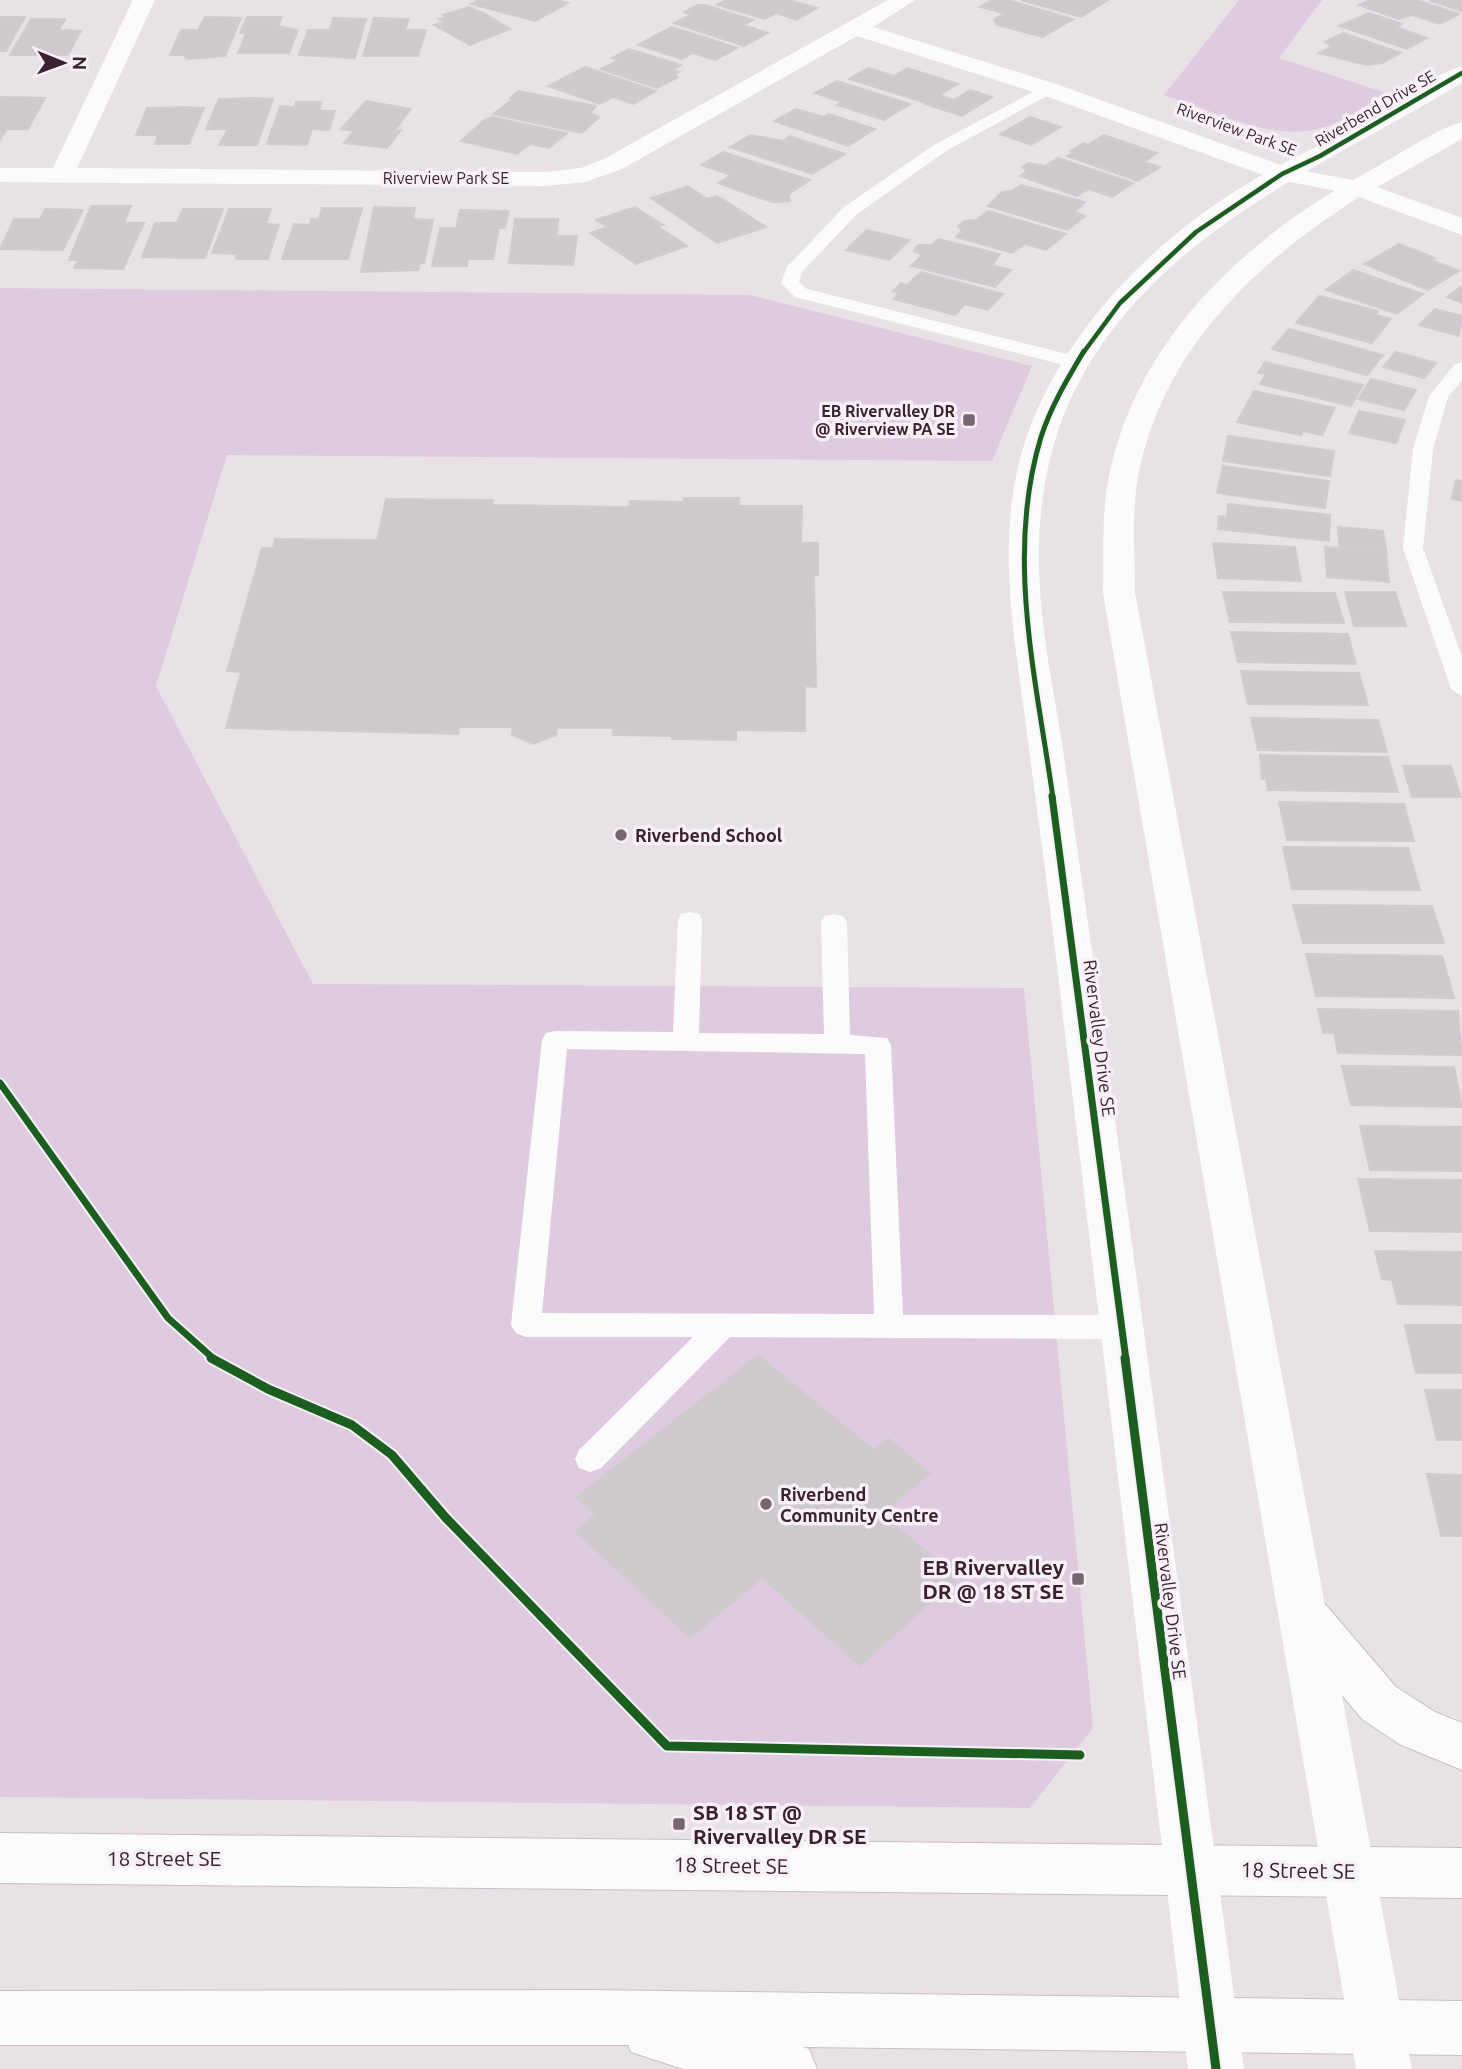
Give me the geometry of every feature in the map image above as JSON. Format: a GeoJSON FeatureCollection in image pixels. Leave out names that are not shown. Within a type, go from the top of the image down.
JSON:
{"type":"FeatureCollection","features":[{"type":"Feature","properties":{"kind":"street"},"geometry":{"type":"LineString","coordinates":[[61,176],[144,0]]}},
{"type":"Feature","properties":{"kind":"street","name":"Riverview Park SE"},"geometry":{"type":"LineString","coordinates":[[0,175],[546,179],[585,174],[613,164],[895,5],[919,22]]}},
{"type":"Feature","properties":{"kind":"street","name":"Riverview Park SE"},"geometry":{"type":"LineString","coordinates":[[855,28],[1048,89],[1296,161],[1358,188]]}},
{"type":"Feature","properties":{"kind":"street","name":"Riverbend Drive SE"},"geometry":{"type":"LineString","coordinates":[[1296,161],[1462,73]]}},
{"type":"Feature","properties":{"kind":"street"},"geometry":{"type":"LineString","coordinates":[[1380,2048],[1119,593],[1120,498],[1135,428],[1148,397],[1195,322],[1264,254],[1358,188],[1462,129]]}},
{"type":"Feature","properties":{"kind":"street","name":"Riverview Park SE"},"geometry":{"type":"LineString","coordinates":[[1296,161],[1358,188]]}},
{"type":"Feature","properties":{"kind":"street","name":"Rivervalley Drive SE"},"geometry":{"type":"LineString","coordinates":[[1214,2048],[1070,923],[1024,592],[1024,541],[1029,485],[1048,419],[1076,362],[1099,327],[1135,285],[1209,222],[1296,161]]}},
{"type":"Feature","properties":{"kind":"street"},"geometry":{"type":"LineString","coordinates":[[1358,188],[1462,227]]}},
{"type":"Feature","properties":{"kind":"street"},"geometry":{"type":"LineString","coordinates":[[1302,1612],[1379,1703],[1417,1728],[1462,1747]]}},
{"type":"Feature","properties":{"kind":"street","name":"18 Street SE"},"geometry":{"type":"LineString","coordinates":[[0,1858],[1462,1873]]}},
{"type":"Feature","properties":{"kind":"street"},"geometry":{"type":"LineString","coordinates":[[587,2017],[789,2069]]}},
{"type":"Feature","properties":{"kind":"street"},"geometry":{"type":"LineString","coordinates":[[0,2018],[587,2017],[1214,2048],[1380,2048],[1462,2028]]}},
{"type":"Feature","properties":{"kind":"lane"},"geometry":{"type":"LineString","coordinates":[[1048,89],[940,148],[850,211],[793,271],[790,283],[801,293],[1076,362]]}},
{"type":"Feature","properties":{"kind":"lane"},"geometry":{"type":"LineString","coordinates":[[1462,368],[1439,396],[1423,449],[1413,548],[1462,689]]}},
{"type":"Feature","properties":{"kind":"lane"},"geometry":{"type":"LineString","coordinates":[[686,1042],[690,920]]}},
{"type":"Feature","properties":{"kind":"lane"},"geometry":{"type":"LineString","coordinates":[[834,922],[836,1044]]}},
{"type":"Feature","properties":{"kind":"lane"},"geometry":{"type":"LineString","coordinates":[[889,1327],[878,1045],[555,1040],[526,1325],[722,1327],[889,1327],[1120,1327]]}},
{"type":"Feature","properties":{"kind":"lane"},"geometry":{"type":"LineString","coordinates":[[590,1459],[722,1327]]}},
{"type":"Feature","properties":{"kind":"shaded area"},"geometry":{"type":"Polygon","coordinates":[[[1239,0],[1322,0],[1279,58],[1386,93],[1341,121],[1305,131],[1285,131],[1243,123],[1164,95],[1239,0]]]}},
{"type":"Feature","properties":{"kind":"shaded area"},"geometry":{"type":"Polygon","coordinates":[[[0,288],[750,295],[1032,366],[992,461],[227,455],[156,686],[313,984],[1024,988],[1093,1728],[1030,1808],[0,1797],[0,288]]]}},
{"type":"Feature","properties":{"kind":"building"},"geometry":{"type":"Polygon","coordinates":[[[479,0],[557,0],[568,3],[535,21],[471,4],[479,0]]]}},
{"type":"Feature","properties":{"kind":"building"},"geometry":{"type":"Polygon","coordinates":[[[725,0],[789,0],[817,8],[797,20],[776,13],[765,19],[717,5],[725,0]]]}},
{"type":"Feature","properties":{"kind":"building"},"geometry":{"type":"Polygon","coordinates":[[[992,0],[1008,0],[1073,19],[1043,37],[997,25],[994,20],[1004,13],[980,7],[992,0]]]}},
{"type":"Feature","properties":{"kind":"building"},"geometry":{"type":"Polygon","coordinates":[[[1021,0],[1108,0],[1081,17],[1021,0]]]}},
{"type":"Feature","properties":{"kind":"building"},"geometry":{"type":"Polygon","coordinates":[[[1369,0],[1417,0],[1459,14],[1440,24],[1413,15],[1398,19],[1359,5],[1369,0]]]}},
{"type":"Feature","properties":{"kind":"building"},"geometry":{"type":"Polygon","coordinates":[[[1462,0],[1462,11],[1431,1],[1462,0]]]}},
{"type":"Feature","properties":{"kind":"building"},"geometry":{"type":"Polygon","coordinates":[[[698,5],[753,20],[743,25],[768,33],[744,46],[674,23],[690,15],[684,12],[698,5]]]}},
{"type":"Feature","properties":{"kind":"building"},"geometry":{"type":"Polygon","coordinates":[[[469,7],[510,29],[470,45],[434,25],[443,22],[439,19],[447,17],[443,15],[469,7]]]}},
{"type":"Feature","properties":{"kind":"building"},"geometry":{"type":"Polygon","coordinates":[[[1369,13],[1402,24],[1396,27],[1427,38],[1407,49],[1339,26],[1369,13]]]}},
{"type":"Feature","properties":{"kind":"building"},"geometry":{"type":"Polygon","coordinates":[[[0,17],[25,17],[6,51],[0,51],[0,17]]]}},
{"type":"Feature","properties":{"kind":"building"},"geometry":{"type":"Polygon","coordinates":[[[205,17],[241,18],[225,56],[187,59],[183,55],[170,55],[181,30],[198,30],[205,17]]]}},
{"type":"Feature","properties":{"kind":"building"},"geometry":{"type":"Polygon","coordinates":[[[247,17],[282,17],[278,26],[298,30],[289,53],[238,53],[246,33],[240,33],[247,17]]]}},
{"type":"Feature","properties":{"kind":"building"},"geometry":{"type":"Polygon","coordinates":[[[333,18],[366,19],[355,58],[299,55],[308,30],[330,30],[333,18]]]}},
{"type":"Feature","properties":{"kind":"building"},"geometry":{"type":"Polygon","coordinates":[[[374,18],[409,19],[405,30],[426,30],[418,56],[363,56],[374,18]]]}},
{"type":"Feature","properties":{"kind":"building"},"geometry":{"type":"Polygon","coordinates":[[[31,19],[65,19],[59,30],[81,31],[68,55],[10,55],[31,19]]]}},
{"type":"Feature","properties":{"kind":"building"},"geometry":{"type":"Polygon","coordinates":[[[671,27],[737,48],[715,60],[693,53],[682,59],[638,45],[671,27]]]}},
{"type":"Feature","properties":{"kind":"building"},"geometry":{"type":"Polygon","coordinates":[[[1343,33],[1401,53],[1382,63],[1366,65],[1319,53],[1332,47],[1325,42],[1343,33]]]}},
{"type":"Feature","properties":{"kind":"building"},"geometry":{"type":"Polygon","coordinates":[[[629,49],[681,65],[673,70],[679,72],[674,74],[678,77],[657,88],[601,69],[619,60],[612,58],[629,49]]]}},
{"type":"Feature","properties":{"kind":"building"},"geometry":{"type":"Polygon","coordinates":[[[585,67],[656,91],[633,104],[613,97],[600,104],[548,86],[585,67]]]}},
{"type":"Feature","properties":{"kind":"building"},"geometry":{"type":"Polygon","coordinates":[[[868,68],[894,76],[907,68],[958,84],[926,103],[849,79],[868,68]]]}},
{"type":"Feature","properties":{"kind":"building"},"geometry":{"type":"Polygon","coordinates":[[[837,81],[910,104],[884,120],[837,105],[842,102],[815,93],[837,81]]]}},
{"type":"Feature","properties":{"kind":"building"},"geometry":{"type":"Polygon","coordinates":[[[970,90],[992,97],[962,116],[925,104],[939,95],[954,100],[970,90]]]}},
{"type":"Feature","properties":{"kind":"building"},"geometry":{"type":"Polygon","coordinates":[[[518,91],[596,106],[590,113],[599,117],[582,133],[493,114],[513,99],[510,98],[518,91]]]}},
{"type":"Feature","properties":{"kind":"building"},"geometry":{"type":"Polygon","coordinates":[[[0,97],[45,98],[28,129],[7,129],[0,140],[0,97]]]}},
{"type":"Feature","properties":{"kind":"building"},"geometry":{"type":"Polygon","coordinates":[[[219,99],[273,99],[257,145],[219,145],[228,129],[206,129],[219,99]]]}},
{"type":"Feature","properties":{"kind":"building"},"geometry":{"type":"Polygon","coordinates":[[[366,101],[411,109],[395,130],[401,130],[387,148],[344,143],[354,131],[341,129],[366,101]]]}},
{"type":"Feature","properties":{"kind":"building"},"geometry":{"type":"Polygon","coordinates":[[[296,102],[321,102],[319,111],[335,111],[329,130],[312,129],[307,145],[267,144],[280,106],[295,107],[296,102]]]}},
{"type":"Feature","properties":{"kind":"building"},"geometry":{"type":"Polygon","coordinates":[[[147,108],[204,108],[189,144],[155,144],[158,135],[136,135],[147,108]]]}},
{"type":"Feature","properties":{"kind":"building"},"geometry":{"type":"Polygon","coordinates":[[[796,109],[823,117],[829,114],[875,129],[848,146],[774,121],[796,109]]]}},
{"type":"Feature","properties":{"kind":"building"},"geometry":{"type":"Polygon","coordinates":[[[492,117],[567,133],[549,148],[530,144],[517,154],[461,141],[484,120],[492,117]]]}},
{"type":"Feature","properties":{"kind":"building"},"geometry":{"type":"Polygon","coordinates":[[[1030,117],[1061,127],[1031,145],[1000,134],[1030,117]]]}},
{"type":"Feature","properties":{"kind":"building"},"geometry":{"type":"Polygon","coordinates":[[[751,135],[783,141],[790,136],[845,154],[812,174],[730,147],[751,135]]]}},
{"type":"Feature","properties":{"kind":"building"},"geometry":{"type":"Polygon","coordinates":[[[1104,135],[1157,153],[1144,162],[1160,167],[1138,181],[1067,156],[1083,143],[1088,145],[1104,135]]]}},
{"type":"Feature","properties":{"kind":"building"},"geometry":{"type":"Polygon","coordinates":[[[723,152],[810,180],[789,194],[790,201],[773,202],[751,195],[718,183],[731,175],[701,165],[723,152]]]}},
{"type":"Feature","properties":{"kind":"building"},"geometry":{"type":"Polygon","coordinates":[[[1058,158],[1133,183],[1112,197],[1089,189],[1077,196],[1020,176],[1027,171],[1022,167],[1028,163],[1045,166],[1058,158]]]}},
{"type":"Feature","properties":{"kind":"building"},"geometry":{"type":"Polygon","coordinates":[[[1021,185],[1085,202],[1075,212],[1085,216],[1068,230],[988,206],[1002,192],[1012,191],[1021,185]]]}},
{"type":"Feature","properties":{"kind":"building"},"geometry":{"type":"Polygon","coordinates":[[[688,186],[707,199],[717,196],[766,227],[717,243],[651,198],[688,186]]]}},
{"type":"Feature","properties":{"kind":"building"},"geometry":{"type":"Polygon","coordinates":[[[91,206],[131,206],[124,223],[144,223],[123,269],[74,268],[78,260],[69,260],[91,206]]]}},
{"type":"Feature","properties":{"kind":"building"},"geometry":{"type":"Polygon","coordinates":[[[374,207],[415,208],[413,219],[433,220],[424,263],[420,263],[418,270],[361,272],[374,207]]]}},
{"type":"Feature","properties":{"kind":"building"},"geometry":{"type":"Polygon","coordinates":[[[635,207],[663,225],[657,226],[687,246],[636,264],[590,233],[608,227],[596,220],[635,207]]]}},
{"type":"Feature","properties":{"kind":"building"},"geometry":{"type":"Polygon","coordinates":[[[322,208],[362,208],[348,259],[282,259],[294,224],[310,225],[311,219],[319,219],[322,208]]]}},
{"type":"Feature","properties":{"kind":"building"},"geometry":{"type":"Polygon","coordinates":[[[45,209],[83,210],[63,250],[0,249],[14,219],[40,219],[45,209]]]}},
{"type":"Feature","properties":{"kind":"building"},"geometry":{"type":"Polygon","coordinates":[[[183,209],[223,209],[205,258],[142,257],[155,223],[177,223],[183,209]]]}},
{"type":"Feature","properties":{"kind":"building"},"geometry":{"type":"Polygon","coordinates":[[[229,209],[271,209],[266,224],[279,225],[268,259],[236,259],[237,254],[212,253],[229,209]]]}},
{"type":"Feature","properties":{"kind":"building"},"geometry":{"type":"Polygon","coordinates":[[[460,210],[509,211],[505,228],[499,228],[493,259],[468,259],[467,266],[432,266],[440,228],[456,228],[460,210]]]}},
{"type":"Feature","properties":{"kind":"building"},"geometry":{"type":"Polygon","coordinates":[[[988,211],[1066,234],[1046,250],[1025,244],[1012,253],[956,237],[962,231],[958,226],[965,221],[976,220],[988,211]]]}},
{"type":"Feature","properties":{"kind":"building"},"geometry":{"type":"Polygon","coordinates":[[[515,219],[558,219],[557,236],[577,236],[573,265],[509,263],[515,219]]]}},
{"type":"Feature","properties":{"kind":"building"},"geometry":{"type":"Polygon","coordinates":[[[867,230],[909,240],[889,260],[846,250],[867,230]]]}},
{"type":"Feature","properties":{"kind":"building"},"geometry":{"type":"Polygon","coordinates":[[[938,239],[1000,254],[992,265],[1011,270],[995,287],[911,266],[922,255],[914,251],[918,245],[932,245],[938,239]]]}},
{"type":"Feature","properties":{"kind":"building"},"geometry":{"type":"Polygon","coordinates":[[[1399,244],[1459,271],[1428,290],[1364,264],[1399,244]]]}},
{"type":"Feature","properties":{"kind":"building"},"geometry":{"type":"Polygon","coordinates":[[[1353,270],[1423,294],[1397,314],[1326,290],[1353,270]]]}},
{"type":"Feature","properties":{"kind":"building"},"geometry":{"type":"Polygon","coordinates":[[[921,272],[1003,294],[988,310],[965,304],[955,315],[893,299],[899,293],[893,291],[901,283],[907,285],[921,272]]]}},
{"type":"Feature","properties":{"kind":"building"},"geometry":{"type":"Polygon","coordinates":[[[1462,286],[1462,303],[1447,297],[1462,286]]]}},
{"type":"Feature","properties":{"kind":"building"},"geometry":{"type":"Polygon","coordinates":[[[1319,296],[1378,311],[1376,315],[1391,319],[1372,343],[1296,323],[1319,296]]]}},
{"type":"Feature","properties":{"kind":"building"},"geometry":{"type":"Polygon","coordinates":[[[1435,309],[1462,316],[1459,336],[1419,325],[1435,309]]]}},
{"type":"Feature","properties":{"kind":"building"},"geometry":{"type":"Polygon","coordinates":[[[1289,329],[1383,355],[1367,375],[1272,349],[1289,329]]]}},
{"type":"Feature","properties":{"kind":"building"},"geometry":{"type":"Polygon","coordinates":[[[1396,352],[1436,363],[1424,378],[1383,367],[1396,352]]]}},
{"type":"Feature","properties":{"kind":"building"},"geometry":{"type":"Polygon","coordinates":[[[1265,362],[1363,385],[1351,406],[1260,384],[1266,374],[1258,373],[1265,362]]]}},
{"type":"Feature","properties":{"kind":"building"},"geometry":{"type":"Polygon","coordinates":[[[1371,379],[1416,390],[1404,410],[1358,399],[1371,379]]]}},
{"type":"Feature","properties":{"kind":"building"},"geometry":{"type":"Polygon","coordinates":[[[1254,391],[1335,408],[1322,435],[1303,431],[1301,435],[1237,422],[1254,391]]]}},
{"type":"Feature","properties":{"kind":"building"},"geometry":{"type":"Polygon","coordinates":[[[1359,411],[1405,420],[1396,443],[1349,433],[1359,411]]]}},
{"type":"Feature","properties":{"kind":"building"},"geometry":{"type":"Polygon","coordinates":[[[1228,436],[1334,451],[1330,476],[1223,461],[1228,436]]]}},
{"type":"Feature","properties":{"kind":"building"},"geometry":{"type":"Polygon","coordinates":[[[1223,466],[1329,481],[1325,508],[1217,493],[1223,466]]]}},
{"type":"Feature","properties":{"kind":"building"},"geometry":{"type":"Polygon","coordinates":[[[1456,480],[1462,481],[1462,501],[1452,499],[1456,480]]]}},
{"type":"Feature","properties":{"kind":"building"},"geometry":{"type":"Polygon","coordinates":[[[684,498],[739,498],[739,506],[802,506],[801,543],[818,543],[818,575],[814,575],[816,687],[805,686],[805,731],[736,730],[736,740],[613,735],[613,728],[557,728],[556,735],[533,744],[512,735],[513,727],[459,727],[458,734],[226,728],[241,672],[227,671],[262,548],[273,548],[275,539],[377,540],[386,499],[493,500],[492,505],[629,507],[630,501],[684,502],[684,498]]]}},
{"type":"Feature","properties":{"kind":"building"},"geometry":{"type":"Polygon","coordinates":[[[1228,504],[1330,515],[1329,541],[1218,529],[1219,516],[1227,517],[1228,504]]]}},
{"type":"Feature","properties":{"kind":"building"},"geometry":{"type":"Polygon","coordinates":[[[1338,527],[1383,531],[1386,550],[1339,547],[1338,527]]]}},
{"type":"Feature","properties":{"kind":"building"},"geometry":{"type":"Polygon","coordinates":[[[1213,543],[1295,547],[1301,581],[1218,578],[1213,543]]]}},
{"type":"Feature","properties":{"kind":"building"},"geometry":{"type":"Polygon","coordinates":[[[1325,547],[1386,551],[1389,582],[1327,577],[1325,547]]]}},
{"type":"Feature","properties":{"kind":"building"},"geometry":{"type":"Polygon","coordinates":[[[1223,592],[1335,593],[1344,623],[1230,622],[1223,592]]]}},
{"type":"Feature","properties":{"kind":"building"},"geometry":{"type":"Polygon","coordinates":[[[1345,592],[1395,592],[1406,626],[1354,626],[1345,592]]]}},
{"type":"Feature","properties":{"kind":"building"},"geometry":{"type":"Polygon","coordinates":[[[1231,632],[1348,634],[1356,664],[1238,662],[1231,632]]]}},
{"type":"Feature","properties":{"kind":"building"},"geometry":{"type":"Polygon","coordinates":[[[1241,671],[1359,673],[1368,705],[1248,704],[1241,671]]]}},
{"type":"Feature","properties":{"kind":"building"},"geometry":{"type":"Polygon","coordinates":[[[1251,718],[1378,720],[1387,752],[1258,750],[1251,718]]]}},
{"type":"Feature","properties":{"kind":"building"},"geometry":{"type":"Polygon","coordinates":[[[1260,755],[1388,757],[1398,792],[1268,790],[1266,779],[1262,779],[1260,755]]]}},
{"type":"Feature","properties":{"kind":"building"},"geometry":{"type":"Polygon","coordinates":[[[1403,766],[1451,766],[1461,797],[1412,797],[1403,766]]]}},
{"type":"Feature","properties":{"kind":"building"},"geometry":{"type":"Polygon","coordinates":[[[1279,802],[1404,804],[1414,841],[1287,840],[1279,802]]]}},
{"type":"Feature","properties":{"kind":"building"},"geometry":{"type":"Polygon","coordinates":[[[1283,847],[1408,848],[1420,890],[1292,889],[1283,847]]]}},
{"type":"Feature","properties":{"kind":"building"},"geometry":{"type":"Polygon","coordinates":[[[1293,905],[1432,906],[1444,943],[1303,943],[1293,905]]]}},
{"type":"Feature","properties":{"kind":"building"},"geometry":{"type":"Polygon","coordinates":[[[1306,954],[1442,956],[1454,998],[1316,996],[1306,954]]]}},
{"type":"Feature","properties":{"kind":"building"},"geometry":{"type":"Polygon","coordinates":[[[1318,1009],[1458,1011],[1462,1055],[1338,1053],[1334,1033],[1323,1033],[1318,1009]]]}},
{"type":"Feature","properties":{"kind":"building"},"geometry":{"type":"Polygon","coordinates":[[[1342,1066],[1454,1067],[1462,1107],[1351,1105],[1342,1066]]]}},
{"type":"Feature","properties":{"kind":"building"},"geometry":{"type":"Polygon","coordinates":[[[1360,1126],[1462,1127],[1462,1171],[1370,1170],[1360,1126]]]}},
{"type":"Feature","properties":{"kind":"building"},"geometry":{"type":"Polygon","coordinates":[[[1358,1179],[1462,1180],[1462,1232],[1370,1231],[1358,1179]]]}},
{"type":"Feature","properties":{"kind":"building"},"geometry":{"type":"Polygon","coordinates":[[[1375,1251],[1462,1252],[1462,1305],[1398,1304],[1392,1280],[1382,1279],[1375,1251]]]}},
{"type":"Feature","properties":{"kind":"building"},"geometry":{"type":"Polygon","coordinates":[[[1405,1325],[1462,1325],[1462,1373],[1416,1373],[1405,1325]]]}},
{"type":"Feature","properties":{"kind":"building"},"geometry":{"type":"Polygon","coordinates":[[[758,1355],[874,1450],[888,1438],[930,1473],[882,1514],[958,1578],[860,1666],[762,1578],[690,1638],[575,1531],[595,1515],[576,1497],[758,1355]]]}},
{"type":"Feature","properties":{"kind":"building"},"geometry":{"type":"Polygon","coordinates":[[[1425,1390],[1462,1390],[1462,1440],[1437,1440],[1425,1390]]]}},
{"type":"Feature","properties":{"kind":"building"},"geometry":{"type":"Polygon","coordinates":[[[1427,1474],[1462,1475],[1462,1536],[1441,1536],[1427,1474]]]}},
{"type":"Feature","properties":{"kind":"cycle path"},"geometry":{"type":"LineString","coordinates":[[1216,2069],[1070,923],[1024,592],[1027,499],[1042,435],[1062,388],[1088,344],[1120,303],[1156,266],[1238,201],[1462,73]]}},
{"type":"Feature","properties":{"kind":"cycle path"},"geometry":{"type":"LineString","coordinates":[[0,1083],[168,1318],[208,1356],[268,1389],[352,1425],[392,1455],[446,1518],[667,1746],[1080,1755]]}},
{"type":"Feature","properties":{"kind":"place","name":"EB Rivervalley DR @ Riverview PA SE"},"geometry":{"type":"Point","coordinates":[969,420]}},
{"type":"Feature","properties":{"kind":"place","name":"Riverbend School"},"geometry":{"type":"Point","coordinates":[621,835]}},
{"type":"Feature","properties":{"kind":"place","name":"Riverbend Community Centre"},"geometry":{"type":"Point","coordinates":[766,1504]}},
{"type":"Feature","properties":{"kind":"place","name":"EB Rivervalley DR @ 18 ST SE"},"geometry":{"type":"Point","coordinates":[1078,1579]}},
{"type":"Feature","properties":{"kind":"place","name":"SB 18 ST @ Rivervalley DR SE"},"geometry":{"type":"Point","coordinates":[679,1824]}}]}
